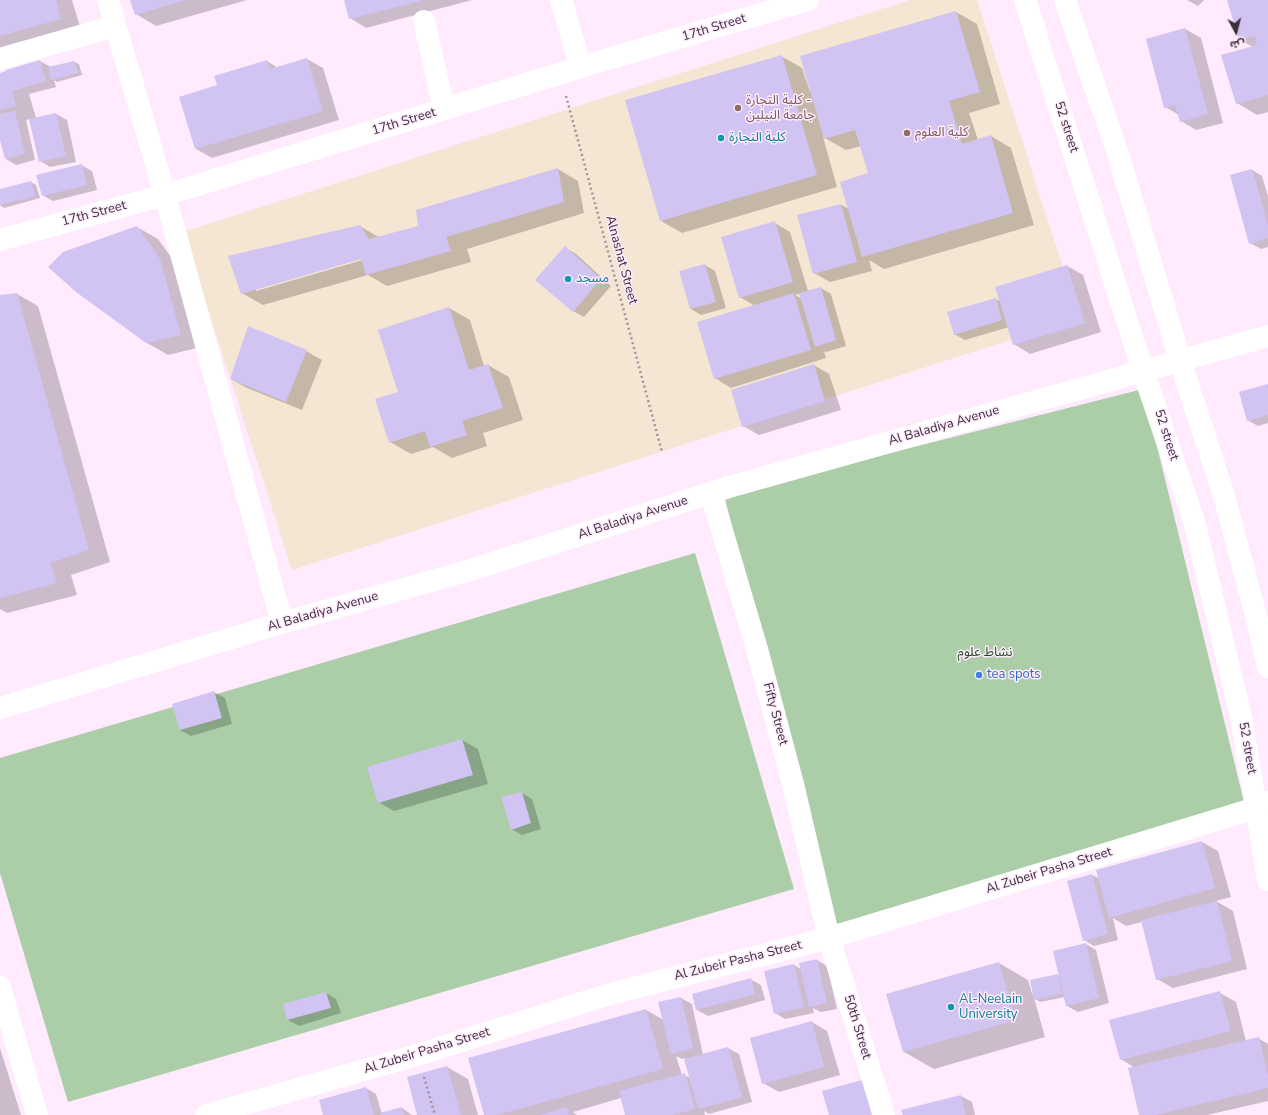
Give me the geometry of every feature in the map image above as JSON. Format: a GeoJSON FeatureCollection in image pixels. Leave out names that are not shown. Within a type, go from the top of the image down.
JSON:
{"type":"FeatureCollection","features":[{"type":"Feature","properties":{"kind":"street"},"geometry":{"type":"LineString","coordinates":[[108,0],[165,195],[282,623]]}},
{"type":"Feature","properties":{"kind":"street"},"geometry":{"type":"LineString","coordinates":[[561,0],[581,67]]}},
{"type":"Feature","properties":{"kind":"street","name":"17th Street"},"geometry":{"type":"LineString","coordinates":[[0,240],[165,195],[581,67],[808,0]]}},
{"type":"Feature","properties":{"kind":"street","name":"52 street"},"geometry":{"type":"LineString","coordinates":[[1025,0],[1143,371],[1194,521],[1262,805],[1268,880]]}},
{"type":"Feature","properties":{"kind":"street"},"geometry":{"type":"LineString","coordinates":[[1065,0],[1118,154],[1180,359],[1223,492],[1268,667]]}},
{"type":"Feature","properties":{"kind":"street"},"geometry":{"type":"LineString","coordinates":[[424,21],[444,109]]}},
{"type":"Feature","properties":{"kind":"street"},"geometry":{"type":"LineString","coordinates":[[0,59],[115,26]]}},
{"type":"Feature","properties":{"kind":"street","name":"Al Baladiya Avenue"},"geometry":{"type":"LineString","coordinates":[[0,708],[282,623],[474,569],[711,493],[1143,371],[1180,359],[1268,336]]}},
{"type":"Feature","properties":{"kind":"street","name":"Fifty Street"},"geometry":{"type":"LineString","coordinates":[[711,493],[759,656],[793,784],[829,938]]}},
{"type":"Feature","properties":{"kind":"street","name":"Al Zubeir Pasha Street"},"geometry":{"type":"LineString","coordinates":[[206,1115],[417,1055],[610,994],[829,938],[1262,805]]}},
{"type":"Feature","properties":{"kind":"street","name":"50th Street"},"geometry":{"type":"LineString","coordinates":[[829,938],[884,1115]]}},
{"type":"Feature","properties":{"kind":"street"},"geometry":{"type":"LineString","coordinates":[[0,987],[37,1115]]}},
{"type":"Feature","properties":{"kind":"path","name":"Alnashat Street"},"geometry":{"type":"LineString","coordinates":[[560,74],[662,452]]}},
{"type":"Feature","properties":{"kind":"path"},"geometry":{"type":"LineString","coordinates":[[417,1055],[435,1115]]}},
{"type":"Feature","properties":{"kind":"shaded area"},"geometry":{"type":"Polygon","coordinates":[[[910,0],[977,0],[1079,318],[292,570],[183,232],[910,0]]]}},
{"type":"Feature","properties":{"kind":"green space","name":"نشاط علوم"},"geometry":{"type":"Polygon","coordinates":[[[1143,389],[1244,802],[831,926],[724,495],[1143,389]]]}},
{"type":"Feature","properties":{"kind":"green space"},"geometry":{"type":"Polygon","coordinates":[[[695,553],[794,889],[68,1102],[0,873],[0,758],[695,553]]]}},
{"type":"Feature","properties":{"kind":"building"},"geometry":{"type":"Polygon","coordinates":[[[0,0],[56,0],[61,19],[0,36],[0,0]]]}},
{"type":"Feature","properties":{"kind":"building"},"geometry":{"type":"Polygon","coordinates":[[[130,0],[185,0],[135,15],[130,0]]]}},
{"type":"Feature","properties":{"kind":"building"},"geometry":{"type":"Polygon","coordinates":[[[344,0],[421,0],[421,1],[349,19],[344,0]]]}},
{"type":"Feature","properties":{"kind":"building"},"geometry":{"type":"Polygon","coordinates":[[[1227,0],[1268,0],[1268,95],[1236,104],[1221,55],[1257,45],[1255,36],[1239,40],[1227,0]]]}},
{"type":"Feature","properties":{"kind":"building","name":"كلية العلوم"},"geometry":{"type":"Polygon","coordinates":[[[956,11],[980,92],[949,101],[962,144],[991,135],[1013,213],[862,257],[840,182],[868,173],[855,130],[824,139],[800,56],[956,11]]]}},
{"type":"Feature","properties":{"kind":"building"},"geometry":{"type":"Polygon","coordinates":[[[1185,28],[1208,114],[1180,122],[1175,105],[1164,108],[1146,39],[1185,28]]]}},
{"type":"Feature","properties":{"kind":"building","name":"كلية التجارة"},"geometry":{"type":"Polygon","coordinates":[[[782,55],[817,175],[660,221],[625,100],[782,55]]]}},
{"type":"Feature","properties":{"kind":"building"},"geometry":{"type":"Polygon","coordinates":[[[307,58],[323,111],[195,149],[179,97],[217,85],[214,76],[267,60],[270,69],[307,58]]]}},
{"type":"Feature","properties":{"kind":"building"},"geometry":{"type":"Polygon","coordinates":[[[40,60],[46,81],[12,91],[16,106],[0,110],[0,73],[40,60]]]}},
{"type":"Feature","properties":{"kind":"building"},"geometry":{"type":"Polygon","coordinates":[[[74,61],[78,73],[51,80],[48,67],[74,61]]]}},
{"type":"Feature","properties":{"kind":"building"},"geometry":{"type":"Polygon","coordinates":[[[15,111],[25,154],[5,159],[0,140],[0,114],[15,111]]]}},
{"type":"Feature","properties":{"kind":"building"},"geometry":{"type":"Polygon","coordinates":[[[56,113],[66,156],[39,162],[29,119],[56,113]]]}},
{"type":"Feature","properties":{"kind":"building"},"geometry":{"type":"Polygon","coordinates":[[[82,164],[87,185],[42,196],[36,175],[82,164]]]}},
{"type":"Feature","properties":{"kind":"building"},"geometry":{"type":"Polygon","coordinates":[[[558,168],[564,202],[446,237],[451,251],[366,275],[361,259],[241,294],[228,256],[360,225],[369,239],[418,226],[416,210],[558,168]]]}},
{"type":"Feature","properties":{"kind":"building"},"geometry":{"type":"Polygon","coordinates":[[[1252,169],[1268,225],[1268,238],[1249,244],[1230,175],[1252,169]]]}},
{"type":"Feature","properties":{"kind":"building"},"geometry":{"type":"Polygon","coordinates":[[[31,181],[35,196],[0,205],[0,189],[31,181]]]}},
{"type":"Feature","properties":{"kind":"building"},"geometry":{"type":"Polygon","coordinates":[[[841,204],[857,262],[813,274],[797,215],[841,204]]]}},
{"type":"Feature","properties":{"kind":"building"},"geometry":{"type":"Polygon","coordinates":[[[775,221],[793,282],[739,298],[721,237],[775,221]]]}},
{"type":"Feature","properties":{"kind":"building"},"geometry":{"type":"Polygon","coordinates":[[[137,226],[160,259],[181,335],[146,343],[76,292],[48,267],[63,252],[137,226]]]}},
{"type":"Feature","properties":{"kind":"building","name":"مسجد"},"geometry":{"type":"Polygon","coordinates":[[[565,246],[601,279],[573,312],[535,280],[565,246]]]}},
{"type":"Feature","properties":{"kind":"building"},"geometry":{"type":"Polygon","coordinates":[[[705,264],[716,302],[690,309],[679,271],[705,264]]]}},
{"type":"Feature","properties":{"kind":"building"},"geometry":{"type":"Polygon","coordinates":[[[1067,265],[1085,323],[1013,345],[995,287],[1067,265]]]}},
{"type":"Feature","properties":{"kind":"building"},"geometry":{"type":"Polygon","coordinates":[[[821,287],[836,340],[815,347],[799,293],[821,287]]]}},
{"type":"Feature","properties":{"kind":"building"},"geometry":{"type":"Polygon","coordinates":[[[17,293],[89,550],[50,563],[57,583],[0,598],[0,295],[17,293]]]}},
{"type":"Feature","properties":{"kind":"building"},"geometry":{"type":"Polygon","coordinates":[[[794,293],[811,350],[714,379],[697,322],[794,293]]]}},
{"type":"Feature","properties":{"kind":"building"},"geometry":{"type":"Polygon","coordinates":[[[996,298],[1002,320],[954,335],[947,312],[996,298]]]}},
{"type":"Feature","properties":{"kind":"building"},"geometry":{"type":"Polygon","coordinates":[[[449,307],[469,370],[488,364],[503,408],[462,421],[467,435],[430,447],[425,431],[389,443],[375,399],[398,392],[378,330],[449,307]]]}},
{"type":"Feature","properties":{"kind":"building"},"geometry":{"type":"Polygon","coordinates":[[[248,326],[307,350],[286,402],[230,379],[248,326]]]}},
{"type":"Feature","properties":{"kind":"building"},"geometry":{"type":"Polygon","coordinates":[[[814,364],[825,401],[742,427],[731,390],[814,364]]]}},
{"type":"Feature","properties":{"kind":"building"},"geometry":{"type":"Polygon","coordinates":[[[1268,384],[1268,415],[1247,421],[1239,392],[1268,384]]]}},
{"type":"Feature","properties":{"kind":"building"},"geometry":{"type":"Polygon","coordinates":[[[214,691],[222,718],[180,730],[172,704],[214,691]]]}},
{"type":"Feature","properties":{"kind":"building"},"geometry":{"type":"Polygon","coordinates":[[[462,739],[473,775],[378,803],[367,767],[462,739]]]}},
{"type":"Feature","properties":{"kind":"building"},"geometry":{"type":"Polygon","coordinates":[[[522,792],[531,823],[511,830],[501,797],[522,792]]]}},
{"type":"Feature","properties":{"kind":"building"},"geometry":{"type":"Polygon","coordinates":[[[1202,841],[1215,888],[1109,918],[1096,870],[1202,841]]]}},
{"type":"Feature","properties":{"kind":"building"},"geometry":{"type":"Polygon","coordinates":[[[1092,874],[1108,934],[1083,941],[1067,881],[1092,874]]]}},
{"type":"Feature","properties":{"kind":"building"},"geometry":{"type":"Polygon","coordinates":[[[1217,901],[1232,961],[1156,980],[1141,920],[1217,901]]]}},
{"type":"Feature","properties":{"kind":"building"},"geometry":{"type":"Polygon","coordinates":[[[1086,943],[1099,998],[1066,1006],[1053,951],[1086,943]]]}},
{"type":"Feature","properties":{"kind":"building"},"geometry":{"type":"Polygon","coordinates":[[[817,959],[827,1003],[809,1007],[799,963],[817,959]]]}},
{"type":"Feature","properties":{"kind":"building","name":"Al-Neelain University"},"geometry":{"type":"Polygon","coordinates":[[[999,962],[1016,1020],[903,1052],[886,994],[999,962]]]}},
{"type":"Feature","properties":{"kind":"building"},"geometry":{"type":"Polygon","coordinates":[[[794,964],[804,1007],[774,1014],[764,971],[794,964]]]}},
{"type":"Feature","properties":{"kind":"building"},"geometry":{"type":"Polygon","coordinates":[[[1058,974],[1062,994],[1034,1000],[1030,980],[1058,974]]]}},
{"type":"Feature","properties":{"kind":"building"},"geometry":{"type":"Polygon","coordinates":[[[751,978],[755,994],[696,1010],[692,994],[751,978]]]}},
{"type":"Feature","properties":{"kind":"building"},"geometry":{"type":"Polygon","coordinates":[[[1220,991],[1231,1031],[1120,1060],[1109,1020],[1220,991]]]}},
{"type":"Feature","properties":{"kind":"building"},"geometry":{"type":"Polygon","coordinates":[[[326,992],[331,1008],[287,1020],[283,1004],[326,992]]]}},
{"type":"Feature","properties":{"kind":"building"},"geometry":{"type":"Polygon","coordinates":[[[681,997],[693,1048],[671,1054],[658,1002],[681,997]]]}},
{"type":"Feature","properties":{"kind":"building"},"geometry":{"type":"Polygon","coordinates":[[[646,1009],[663,1069],[497,1115],[484,1115],[468,1058],[646,1009]]]}},
{"type":"Feature","properties":{"kind":"building"},"geometry":{"type":"Polygon","coordinates":[[[812,1021],[824,1067],[762,1084],[750,1038],[812,1021]]]}},
{"type":"Feature","properties":{"kind":"building"},"geometry":{"type":"Polygon","coordinates":[[[1259,1037],[1268,1076],[1268,1088],[1155,1115],[1139,1115],[1128,1068],[1259,1037]]]}},
{"type":"Feature","properties":{"kind":"building"},"geometry":{"type":"Polygon","coordinates":[[[728,1047],[742,1097],[698,1109],[684,1059],[728,1047]]]}},
{"type":"Feature","properties":{"kind":"building"},"geometry":{"type":"Polygon","coordinates":[[[447,1066],[461,1115],[417,1115],[407,1077],[447,1066]]]}},
{"type":"Feature","properties":{"kind":"building"},"geometry":{"type":"Polygon","coordinates":[[[685,1073],[695,1109],[673,1115],[625,1115],[619,1091],[685,1073]]]}},
{"type":"Feature","properties":{"kind":"building"},"geometry":{"type":"Polygon","coordinates":[[[862,1080],[872,1115],[829,1115],[822,1091],[862,1080]]]}},
{"type":"Feature","properties":{"kind":"building"},"geometry":{"type":"Polygon","coordinates":[[[366,1087],[374,1115],[323,1115],[319,1100],[366,1087]]]}},
{"type":"Feature","properties":{"kind":"building"},"geometry":{"type":"Polygon","coordinates":[[[961,1095],[966,1115],[903,1115],[901,1110],[961,1095]]]}},
{"type":"Feature","properties":{"kind":"building"},"geometry":{"type":"Polygon","coordinates":[[[402,1107],[404,1115],[381,1115],[380,1113],[402,1107]]]}},
{"type":"Feature","properties":{"kind":"building"},"geometry":{"type":"Polygon","coordinates":[[[566,1107],[569,1115],[540,1115],[566,1107]]]}},
{"type":"Feature","properties":{"kind":"place","name":"كلية التجارة - جامعة النيلين"},"geometry":{"type":"Point","coordinates":[738,108]}},
{"type":"Feature","properties":{"kind":"place","name":"كلية العلوم"},"geometry":{"type":"Point","coordinates":[907,133]}},
{"type":"Feature","properties":{"kind":"place","name":"كلية التجارة"},"geometry":{"type":"Point","coordinates":[721,138]}},
{"type":"Feature","properties":{"kind":"place","name":"مسجد"},"geometry":{"type":"Point","coordinates":[568,279]}},
{"type":"Feature","properties":{"kind":"place","name":"tea spots"},"geometry":{"type":"Point","coordinates":[979,675]}},
{"type":"Feature","properties":{"kind":"place","name":"Al-Neelain University"},"geometry":{"type":"Point","coordinates":[951,1007]}}]}
